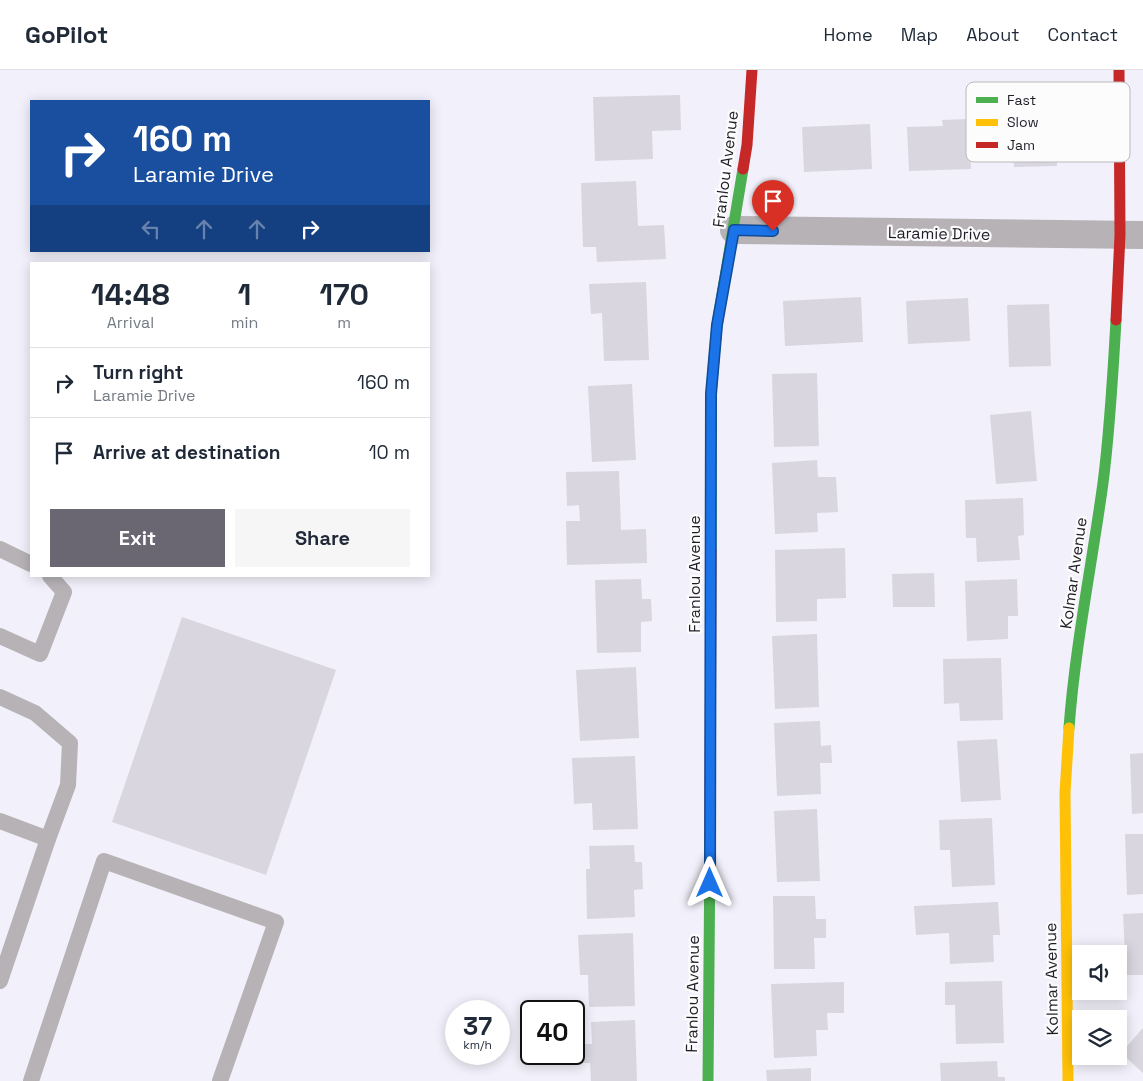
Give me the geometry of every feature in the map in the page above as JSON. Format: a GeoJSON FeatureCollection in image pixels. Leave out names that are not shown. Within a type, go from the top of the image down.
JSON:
{"type":"FeatureCollection","features":[{"type":"Feature","properties":{"kind":"street","name":"Franlou Avenue"},"geometry":{"type":"LineString","coordinates":[[708,1081],[711,394],[717,325],[747,145],[752,70]]}},
{"type":"Feature","properties":{"kind":"street","name":"Kolmar Avenue"},"geometry":{"type":"LineString","coordinates":[[1068,1081],[1065,793],[1072,690],[1103,482],[1114,363],[1131,235],[1126,162]]}},
{"type":"Feature","properties":{"kind":"street","name":"Laramie Drive"},"geometry":{"type":"LineString","coordinates":[[734,230],[1131,235]]}},
{"type":"Feature","properties":{"kind":"lane"},"geometry":{"type":"LineString","coordinates":[[0,549],[30,564]]}},
{"type":"Feature","properties":{"kind":"lane"},"geometry":{"type":"LineString","coordinates":[[0,636],[40,654],[64,592],[51,577]]}},
{"type":"Feature","properties":{"kind":"lane"},"geometry":{"type":"LineString","coordinates":[[0,697],[35,713],[70,743],[68,785],[0,981]]}},
{"type":"Feature","properties":{"kind":"lane"},"geometry":{"type":"LineString","coordinates":[[0,821],[48,839]]}},
{"type":"Feature","properties":{"kind":"lane"},"geometry":{"type":"LineString","coordinates":[[31,1081],[104,861],[276,922],[220,1081]]}},
{"type":"Feature","properties":{"kind":"building"},"geometry":{"type":"Polygon","coordinates":[[[680,95],[681,130],[652,131],[653,159],[595,161],[593,97],[680,95]]]}},
{"type":"Feature","properties":{"kind":"building"},"geometry":{"type":"Polygon","coordinates":[[[966,119],[966,162],[971,162],[971,169],[909,171],[907,127],[943,126],[942,120],[966,119]]]}},
{"type":"Feature","properties":{"kind":"building"},"geometry":{"type":"Polygon","coordinates":[[[870,124],[872,169],[804,172],[802,127],[870,124]]]}},
{"type":"Feature","properties":{"kind":"building"},"geometry":{"type":"Polygon","coordinates":[[[1014,162],[1057,162],[1057,166],[1014,167],[1014,162]]]}},
{"type":"Feature","properties":{"kind":"building"},"geometry":{"type":"Polygon","coordinates":[[[636,181],[638,226],[664,225],[666,259],[597,262],[596,247],[583,247],[581,183],[636,181]]]}},
{"type":"Feature","properties":{"kind":"building"},"geometry":{"type":"Polygon","coordinates":[[[646,282],[649,360],[604,361],[602,313],[591,314],[589,284],[646,282]]]}},
{"type":"Feature","properties":{"kind":"building"},"geometry":{"type":"Polygon","coordinates":[[[861,297],[863,342],[785,346],[783,301],[861,297]]]}},
{"type":"Feature","properties":{"kind":"building"},"geometry":{"type":"Polygon","coordinates":[[[968,298],[970,341],[908,344],[906,301],[968,298]]]}},
{"type":"Feature","properties":{"kind":"building"},"geometry":{"type":"Polygon","coordinates":[[[1049,304],[1051,366],[1009,367],[1007,305],[1049,304]]]}},
{"type":"Feature","properties":{"kind":"building"},"geometry":{"type":"Polygon","coordinates":[[[817,373],[819,446],[774,447],[772,374],[817,373]]]}},
{"type":"Feature","properties":{"kind":"building"},"geometry":{"type":"Polygon","coordinates":[[[632,384],[636,460],[592,462],[588,386],[632,384]]]}},
{"type":"Feature","properties":{"kind":"building"},"geometry":{"type":"Polygon","coordinates":[[[1031,411],[1037,481],[996,484],[990,415],[1031,411]]]}},
{"type":"Feature","properties":{"kind":"building"},"geometry":{"type":"Polygon","coordinates":[[[817,460],[818,477],[836,477],[838,512],[817,513],[818,532],[775,534],[772,463],[817,460]]]}},
{"type":"Feature","properties":{"kind":"building"},"geometry":{"type":"Polygon","coordinates":[[[619,471],[621,530],[646,529],[647,563],[567,565],[566,521],[580,521],[579,505],[567,506],[566,472],[619,471]]]}},
{"type":"Feature","properties":{"kind":"building"},"geometry":{"type":"Polygon","coordinates":[[[1023,498],[1024,535],[1018,536],[1020,560],[977,562],[976,538],[966,538],[965,500],[1023,498]]]}},
{"type":"Feature","properties":{"kind":"building"},"geometry":{"type":"Polygon","coordinates":[[[845,548],[846,598],[817,599],[817,621],[776,622],[775,550],[845,548]]]}},
{"type":"Feature","properties":{"kind":"building"},"geometry":{"type":"Polygon","coordinates":[[[934,573],[935,607],[893,607],[892,574],[934,573]]]}},
{"type":"Feature","properties":{"kind":"building"},"geometry":{"type":"Polygon","coordinates":[[[641,579],[642,599],[651,599],[652,621],[641,622],[641,652],[597,653],[595,580],[641,579]]]}},
{"type":"Feature","properties":{"kind":"building"},"geometry":{"type":"Polygon","coordinates":[[[1017,579],[1018,616],[1008,616],[1008,639],[967,641],[965,581],[1017,579]]]}},
{"type":"Feature","properties":{"kind":"building"},"geometry":{"type":"Polygon","coordinates":[[[182,617],[336,670],[266,875],[112,822],[182,617]]]}},
{"type":"Feature","properties":{"kind":"building"},"geometry":{"type":"Polygon","coordinates":[[[817,634],[819,707],[775,709],[772,636],[817,634]]]}},
{"type":"Feature","properties":{"kind":"building"},"geometry":{"type":"Polygon","coordinates":[[[1001,658],[1003,720],[960,721],[959,703],[944,704],[943,659],[1001,658]]]}},
{"type":"Feature","properties":{"kind":"building"},"geometry":{"type":"Polygon","coordinates":[[[636,667],[639,738],[580,741],[576,670],[636,667]]]}},
{"type":"Feature","properties":{"kind":"building"},"geometry":{"type":"Polygon","coordinates":[[[820,721],[821,746],[831,745],[832,763],[820,763],[821,794],[777,796],[774,723],[820,721]]]}},
{"type":"Feature","properties":{"kind":"building"},"geometry":{"type":"Polygon","coordinates":[[[997,739],[1001,800],[961,802],[957,741],[997,739]]]}},
{"type":"Feature","properties":{"kind":"building"},"geometry":{"type":"Polygon","coordinates":[[[1143,753],[1143,813],[1132,814],[1130,754],[1143,753]]]}},
{"type":"Feature","properties":{"kind":"building"},"geometry":{"type":"Polygon","coordinates":[[[635,756],[638,829],[593,830],[592,803],[574,804],[572,758],[635,756]]]}},
{"type":"Feature","properties":{"kind":"building"},"geometry":{"type":"Polygon","coordinates":[[[817,809],[820,881],[777,882],[774,811],[817,809]]]}},
{"type":"Feature","properties":{"kind":"building"},"geometry":{"type":"Polygon","coordinates":[[[992,818],[995,885],[952,887],[950,850],[940,850],[939,820],[992,818]]]}},
{"type":"Feature","properties":{"kind":"building"},"geometry":{"type":"Polygon","coordinates":[[[1125,834],[1143,834],[1143,894],[1127,895],[1125,834]]]}},
{"type":"Feature","properties":{"kind":"building"},"geometry":{"type":"Polygon","coordinates":[[[634,845],[635,862],[642,862],[643,889],[634,890],[635,917],[587,919],[586,869],[590,869],[589,846],[634,845]]]}},
{"type":"Feature","properties":{"kind":"building"},"geometry":{"type":"Polygon","coordinates":[[[773,896],[815,896],[816,919],[826,919],[826,938],[814,938],[815,969],[774,969],[773,896]]]}},
{"type":"Feature","properties":{"kind":"building"},"geometry":{"type":"Polygon","coordinates":[[[998,902],[1000,935],[993,935],[994,962],[950,964],[949,933],[916,935],[914,906],[998,902]]]}},
{"type":"Feature","properties":{"kind":"building"},"geometry":{"type":"Polygon","coordinates":[[[1143,913],[1143,975],[1127,975],[1127,945],[1125,945],[1123,914],[1143,913]]]}},
{"type":"Feature","properties":{"kind":"building"},"geometry":{"type":"Polygon","coordinates":[[[633,933],[635,1006],[589,1007],[588,975],[580,975],[578,935],[633,933]]]}},
{"type":"Feature","properties":{"kind":"building"},"geometry":{"type":"Polygon","coordinates":[[[1002,981],[1004,1043],[956,1044],[955,1005],[945,1005],[945,982],[1002,981]]]}},
{"type":"Feature","properties":{"kind":"building"},"geometry":{"type":"Polygon","coordinates":[[[844,982],[844,1013],[827,1013],[828,1030],[816,1030],[817,1056],[774,1058],[771,984],[844,982]]]}},
{"type":"Feature","properties":{"kind":"building"},"geometry":{"type":"Polygon","coordinates":[[[635,1020],[637,1081],[591,1081],[590,1063],[585,1063],[585,1044],[592,1044],[591,1022],[635,1020]]]}},
{"type":"Feature","properties":{"kind":"building"},"geometry":{"type":"Polygon","coordinates":[[[1143,1028],[1143,1073],[1127,1058],[1127,1046],[1143,1028]]]}},
{"type":"Feature","properties":{"kind":"building"},"geometry":{"type":"Polygon","coordinates":[[[997,1061],[998,1077],[1005,1077],[1005,1081],[941,1081],[940,1063],[997,1061]]]}},
{"type":"Feature","properties":{"kind":"building"},"geometry":{"type":"Polygon","coordinates":[[[811,1068],[811,1081],[767,1081],[766,1070],[811,1068]]]}},
{"type":"Feature","properties":{"kind":"traffic: fast"},"geometry":{"type":"LineString","coordinates":[[711,551],[711,394],[717,325],[743,169]]}},
{"type":"Feature","properties":{"kind":"traffic: fast"},"geometry":{"type":"LineString","coordinates":[[1069,728],[1079,636],[1105,463],[1116,320]]}},
{"type":"Feature","properties":{"kind":"traffic: fast"},"geometry":{"type":"LineString","coordinates":[[708,1081],[710,845]]}},
{"type":"Feature","properties":{"kind":"traffic: slow"},"geometry":{"type":"LineString","coordinates":[[1068,1081],[1065,793],[1069,728]]}},
{"type":"Feature","properties":{"kind":"traffic: jam"},"geometry":{"type":"LineString","coordinates":[[743,169],[747,145],[752,70]]}},
{"type":"Feature","properties":{"kind":"traffic: jam"},"geometry":{"type":"LineString","coordinates":[[1119,70],[1119,82]]}},
{"type":"Feature","properties":{"kind":"traffic: jam"},"geometry":{"type":"LineString","coordinates":[[1116,320],[1120,235],[1120,162]]}},
{"type":"Feature","properties":{"kind":"traffic: jam"},"geometry":{"type":"LineString","coordinates":[[710,845],[711,551]]}},
{"type":"Feature","properties":{"kind":"route"},"geometry":{"type":"LineString","coordinates":[[710,883],[711,394],[717,325],[734,230],[773,231]]}}]}
